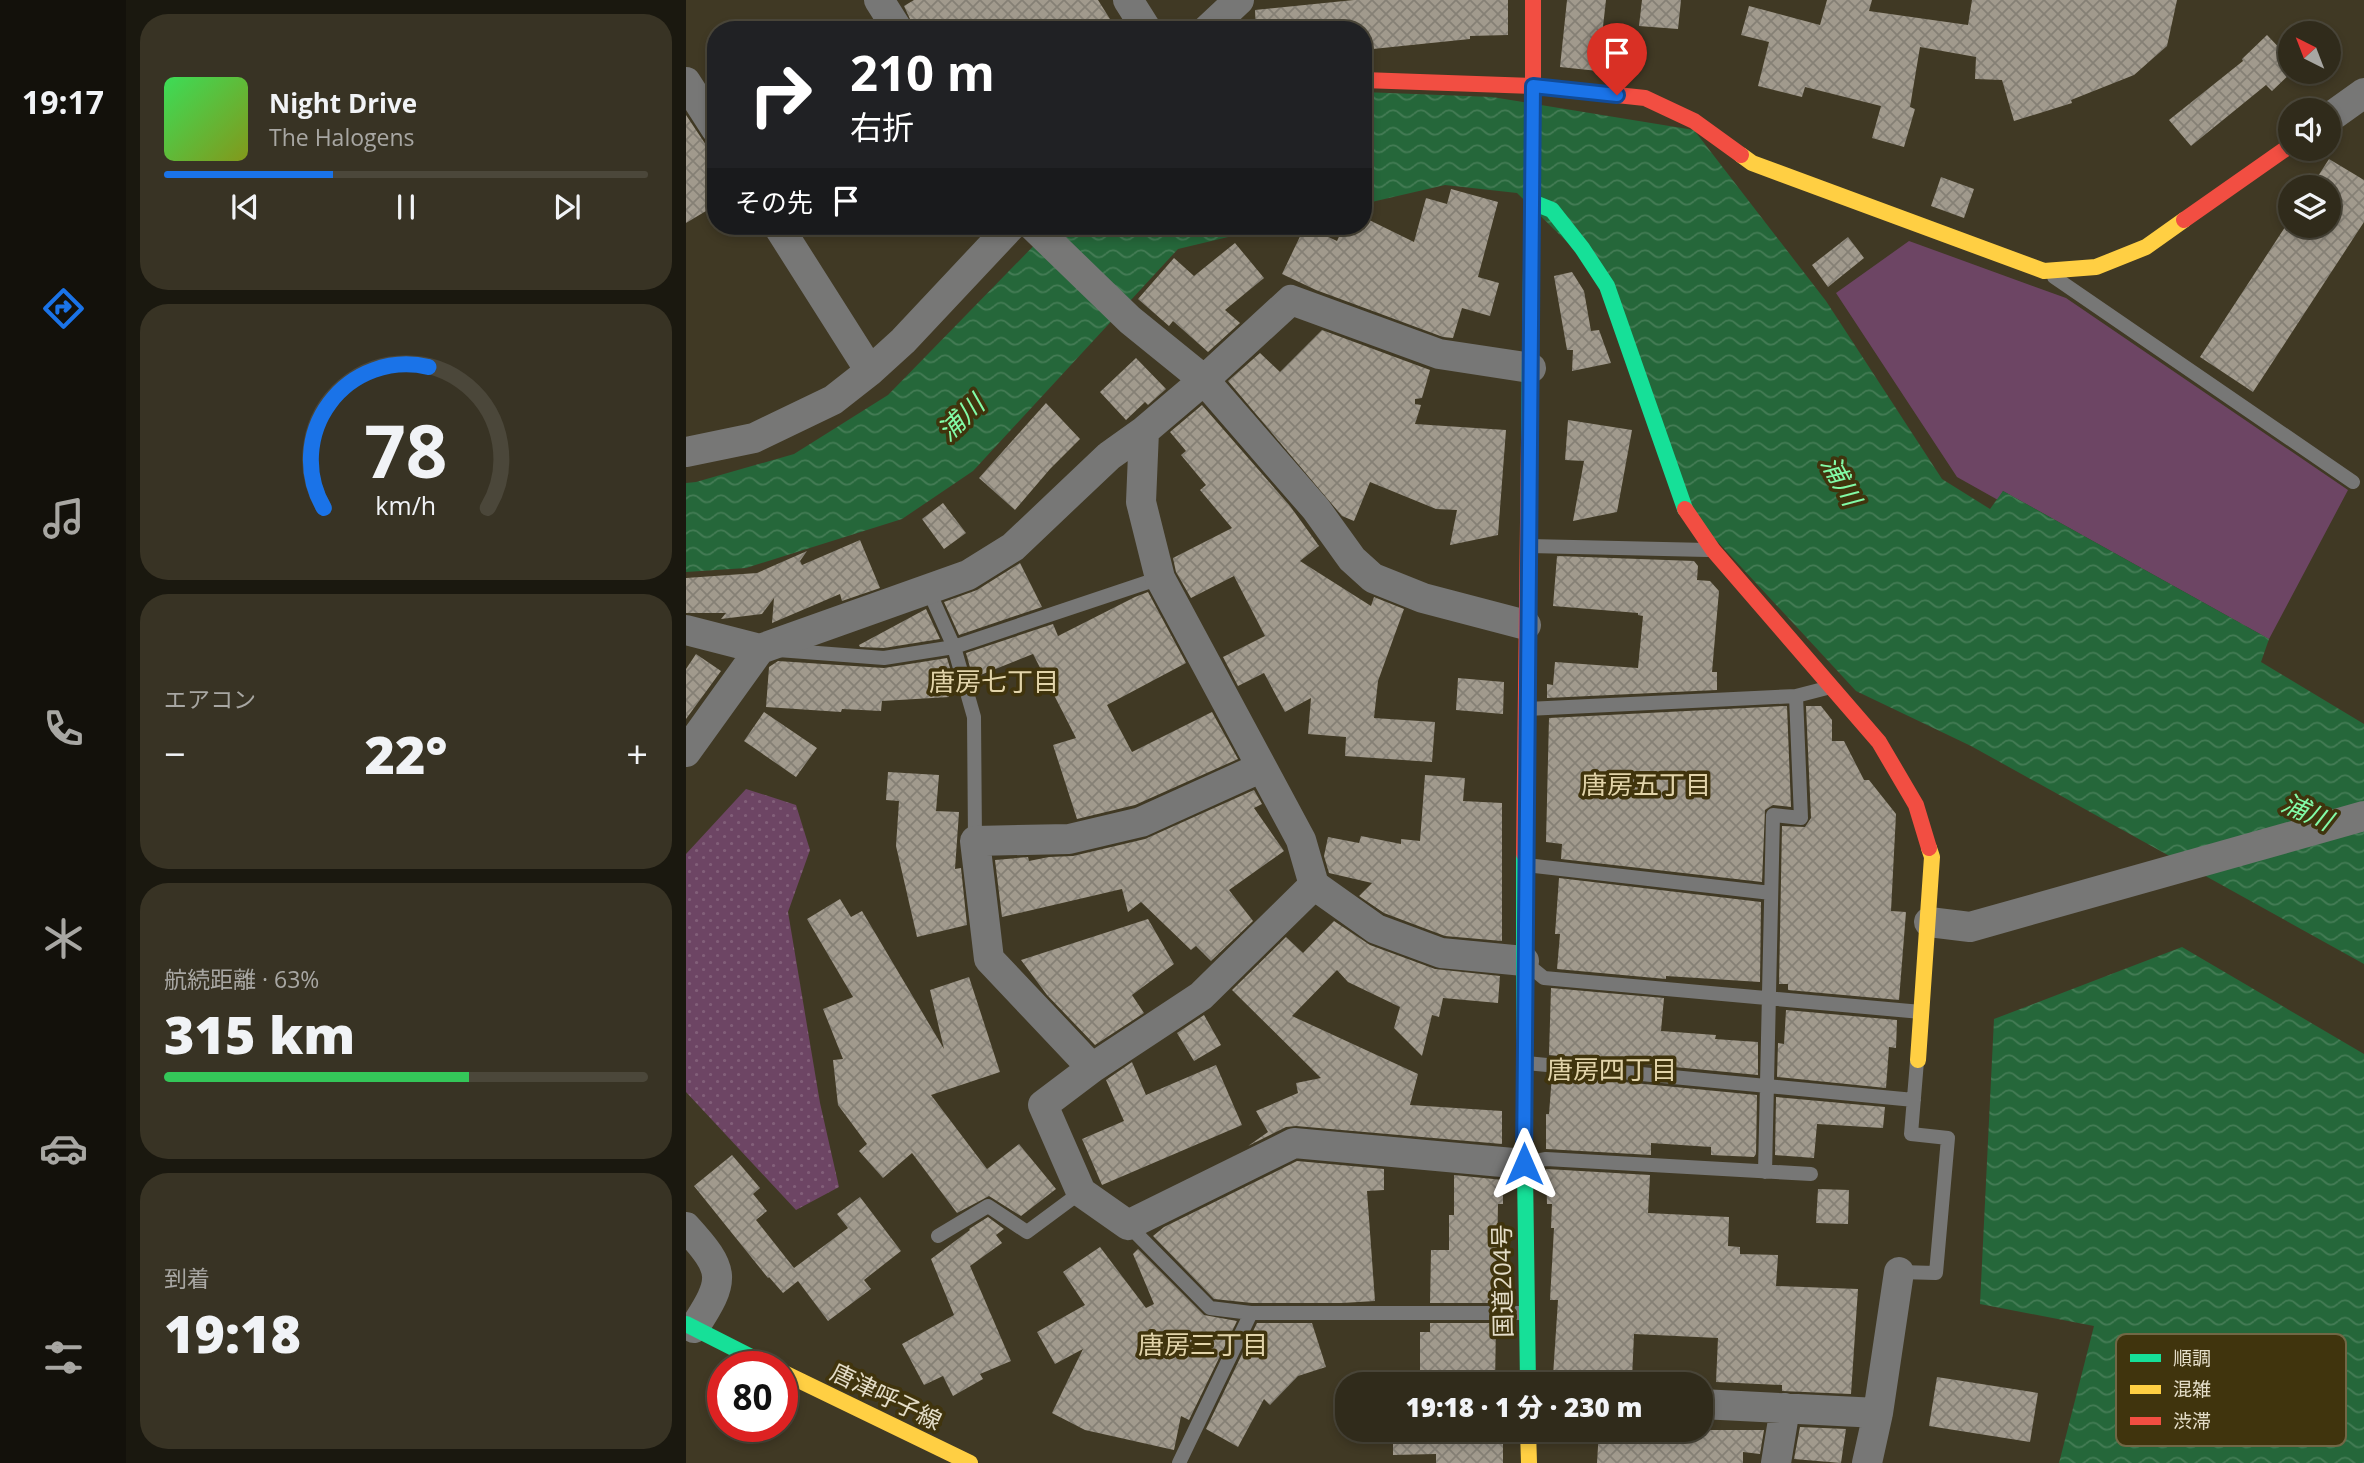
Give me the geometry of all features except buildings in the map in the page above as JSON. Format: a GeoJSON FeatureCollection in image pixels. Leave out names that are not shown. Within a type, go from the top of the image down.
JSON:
{"type":"FeatureCollection","features":[{"type":"Feature","properties":{"kind":"main road","name":"国道204号"},"geometry":{"type":"LineString","coordinates":[[1528,1372],[1524,961],[1533,0]]}},
{"type":"Feature","properties":{"kind":"main road"},"geometry":{"type":"LineString","coordinates":[[1372,80],[1533,86],[1645,98],[1694,121],[1752,163],[2044,271],[2096,267],[2146,247],[2278,154]]}},
{"type":"Feature","properties":{"kind":"main road"},"geometry":{"type":"LineString","coordinates":[[1532,202],[1552,210],[1607,286],[1686,512],[1713,550],[1879,742],[1916,805],[1932,857],[1930,922],[1918,1060]]}},
{"type":"Feature","properties":{"kind":"main road"},"geometry":{"type":"LineString","coordinates":[[690,1326],[739,1351]]}},
{"type":"Feature","properties":{"kind":"main road","name":"唐津呼子線"},"geometry":{"type":"LineString","coordinates":[[798,1380],[970,1463]]}},
{"type":"Feature","properties":{"kind":"main road"},"geometry":{"type":"LineString","coordinates":[[1528,1442],[1529,1463]]}},
{"type":"Feature","properties":{"kind":"street"},"geometry":{"type":"LineString","coordinates":[[879,0],[892,21]]}},
{"type":"Feature","properties":{"kind":"street"},"geometry":{"type":"LineString","coordinates":[[1128,0],[1141,21]]}},
{"type":"Feature","properties":{"kind":"street"},"geometry":{"type":"LineString","coordinates":[[1217,21],[1239,0]]}},
{"type":"Feature","properties":{"kind":"street"},"geometry":{"type":"LineString","coordinates":[[686,82],[707,115]]}},
{"type":"Feature","properties":{"kind":"street"},"geometry":{"type":"LineString","coordinates":[[2341,109],[2364,93]]}},
{"type":"Feature","properties":{"kind":"street"},"geometry":{"type":"LineString","coordinates":[[784,235],[870,371]]}},
{"type":"Feature","properties":{"kind":"street"},"geometry":{"type":"LineString","coordinates":[[688,449],[754,438],[833,400],[903,341],[1003,235]]}},
{"type":"Feature","properties":{"kind":"street"},"geometry":{"type":"LineString","coordinates":[[1042,235],[1130,320],[1205,380],[1316,509],[1352,559],[1373,578],[1423,598],[1526,625]]}},
{"type":"Feature","properties":{"kind":"street"},"geometry":{"type":"LineString","coordinates":[[686,752],[761,649],[968,575],[1013,547],[1109,456],[1144,431],[1205,380],[1292,300],[1439,354],[1531,368]]}},
{"type":"Feature","properties":{"kind":"street"},"geometry":{"type":"LineString","coordinates":[[1144,431],[1140,502],[1160,578],[1301,840],[1314,886],[1376,929],[1441,953],[1524,961]]}},
{"type":"Feature","properties":{"kind":"street"},"geometry":{"type":"LineString","coordinates":[[686,629],[761,649]]}},
{"type":"Feature","properties":{"kind":"street"},"geometry":{"type":"LineString","coordinates":[[1092,1068],[989,959],[975,841],[1069,838],[1141,822],[1260,768]]}},
{"type":"Feature","properties":{"kind":"street"},"geometry":{"type":"LineString","coordinates":[[1930,922],[1970,927],[2364,816]]}},
{"type":"Feature","properties":{"kind":"street"},"geometry":{"type":"LineString","coordinates":[[1314,886],[1201,996],[1092,1068],[1043,1105],[1081,1192],[1128,1225],[1294,1143],[1524,1164]]}},
{"type":"Feature","properties":{"kind":"street"},"geometry":{"type":"LineString","coordinates":[[686,1227],[708,1251],[718,1277],[714,1297],[690,1326]]}},
{"type":"Feature","properties":{"kind":"street"},"geometry":{"type":"LineString","coordinates":[[1867,1463],[1878,1413],[1899,1272]]}},
{"type":"Feature","properties":{"kind":"street"},"geometry":{"type":"LineString","coordinates":[[1713,1405],[1878,1413]]}},
{"type":"Feature","properties":{"kind":"street"},"geometry":{"type":"LineString","coordinates":[[1776,1463],[1785,1408]]}},
{"type":"Feature","properties":{"kind":"lane"},"geometry":{"type":"LineString","coordinates":[[2044,271],[2353,482]]}},
{"type":"Feature","properties":{"kind":"lane"},"geometry":{"type":"LineString","coordinates":[[1527,545],[1713,550]]}},
{"type":"Feature","properties":{"kind":"lane"},"geometry":{"type":"LineString","coordinates":[[761,649],[884,658],[954,648],[1160,578]]}},
{"type":"Feature","properties":{"kind":"lane"},"geometry":{"type":"LineString","coordinates":[[928,589],[954,648],[974,717],[975,841]]}},
{"type":"Feature","properties":{"kind":"lane"},"geometry":{"type":"LineString","coordinates":[[1525,709],[1797,696],[1833,687]]}},
{"type":"Feature","properties":{"kind":"lane"},"geometry":{"type":"LineString","coordinates":[[1765,1172],[1773,815],[1801,818],[1797,696]]}},
{"type":"Feature","properties":{"kind":"lane"},"geometry":{"type":"LineString","coordinates":[[1525,865],[1771,893]]}},
{"type":"Feature","properties":{"kind":"lane"},"geometry":{"type":"LineString","coordinates":[[1524,961],[1544,978],[1922,1012]]}},
{"type":"Feature","properties":{"kind":"lane"},"geometry":{"type":"LineString","coordinates":[[1899,1272],[1936,1273],[1946,1165],[1948,1138],[1911,1134],[1918,1060]]}},
{"type":"Feature","properties":{"kind":"lane"},"geometry":{"type":"LineString","coordinates":[[1524,1063],[1914,1100]]}},
{"type":"Feature","properties":{"kind":"lane"},"geometry":{"type":"LineString","coordinates":[[1524,1164],[1546,1159],[1811,1174]]}},
{"type":"Feature","properties":{"kind":"lane"},"geometry":{"type":"LineString","coordinates":[[938,1236],[988,1206],[1027,1231],[1081,1192]]}},
{"type":"Feature","properties":{"kind":"lane"},"geometry":{"type":"LineString","coordinates":[[1128,1225],[1210,1308],[1251,1313],[1526,1313]]}},
{"type":"Feature","properties":{"kind":"lane"},"geometry":{"type":"LineString","coordinates":[[1178,1463],[1251,1313]]}},
{"type":"Feature","properties":{"kind":"shaded area"},"geometry":{"type":"Polygon","coordinates":[[[1909,241],[2066,298],[2348,490],[2269,639],[2003,491],[1998,500],[1957,477],[1836,293],[1909,241]]]}},
{"type":"Feature","properties":{"kind":"shaded area"},"geometry":{"type":"Polygon","coordinates":[[[746,789],[796,805],[810,850],[788,912],[820,1103],[839,1187],[796,1210],[686,1092],[686,854],[746,789]]]}},
{"type":"Feature","properties":{"kind":"water","name":"浦川"},"geometry":{"type":"Polygon","coordinates":[[[1372,92],[1492,97],[1694,130],[1826,301],[1942,479],[1990,509],[2003,491],[2269,639],[2261,662],[2364,724],[2364,964],[1971,746],[1856,691],[1691,513],[1614,288],[1517,193],[1445,185],[1372,202],[1372,92]]]}},
{"type":"Feature","properties":{"kind":"water","name":"浦川"},"geometry":{"type":"Polygon","coordinates":[[[1044,235],[1236,235],[1178,249],[973,471],[902,519],[746,568],[686,572],[686,483],[794,454],[888,395],[1044,235]]]}},
{"type":"Feature","properties":{"kind":"water"},"geometry":{"type":"Polygon","coordinates":[[[2182,947],[2364,1054],[2364,1463],[2059,1463],[2094,1326],[1980,1304],[1994,1019],[2182,947]]]}},
{"type":"Feature","properties":{"kind":"traffic: fast"},"geometry":{"type":"LineString","coordinates":[[1529,439],[1533,101]]}},
{"type":"Feature","properties":{"kind":"traffic: fast"},"geometry":{"type":"LineString","coordinates":[[1532,202],[1552,210],[1607,286],[1685,509]]}},
{"type":"Feature","properties":{"kind":"traffic: fast"},"geometry":{"type":"LineString","coordinates":[[1524,854],[1528,1372]]}},
{"type":"Feature","properties":{"kind":"traffic: fast"},"geometry":{"type":"LineString","coordinates":[[686,1324],[739,1351]]}},
{"type":"Feature","properties":{"kind":"traffic: slow"},"geometry":{"type":"LineString","coordinates":[[1741,155],[1752,163],[2044,271],[2096,267],[2146,247],[2184,220]]}},
{"type":"Feature","properties":{"kind":"traffic: slow"},"geometry":{"type":"LineString","coordinates":[[1918,1060],[1932,857],[1929,848]]}},
{"type":"Feature","properties":{"kind":"traffic: slow"},"geometry":{"type":"LineString","coordinates":[[798,1380],[970,1463]]}},
{"type":"Feature","properties":{"kind":"traffic: slow"},"geometry":{"type":"LineString","coordinates":[[1528,1442],[1529,1463]]}},
{"type":"Feature","properties":{"kind":"traffic: jam"},"geometry":{"type":"LineString","coordinates":[[1533,0],[1533,101]]}},
{"type":"Feature","properties":{"kind":"traffic: jam"},"geometry":{"type":"LineString","coordinates":[[1372,80],[1533,86],[1645,98],[1694,121],[1741,155]]}},
{"type":"Feature","properties":{"kind":"traffic: jam"},"geometry":{"type":"LineString","coordinates":[[2184,220],[2278,154]]}},
{"type":"Feature","properties":{"kind":"traffic: jam"},"geometry":{"type":"LineString","coordinates":[[1524,854],[1529,439]]}},
{"type":"Feature","properties":{"kind":"traffic: jam"},"geometry":{"type":"LineString","coordinates":[[1685,509],[1713,550],[1879,742],[1916,805],[1929,848]]}},
{"type":"Feature","properties":{"kind":"district","name":"唐房七丁目"},"geometry":{"type":"Point","coordinates":[994,682]}},
{"type":"Feature","properties":{"kind":"district","name":"唐房五丁目"},"geometry":{"type":"Point","coordinates":[1646,785]}},
{"type":"Feature","properties":{"kind":"district","name":"唐房四丁目"},"geometry":{"type":"Point","coordinates":[1612,1070]}},
{"type":"Feature","properties":{"kind":"district","name":"唐房三丁目"},"geometry":{"type":"Point","coordinates":[1203,1345]}},
{"type":"Feature","properties":{"kind":"route"},"geometry":{"type":"LineString","coordinates":[[1524,1164],[1526,625],[1533,86],[1617,95]]}}]}
